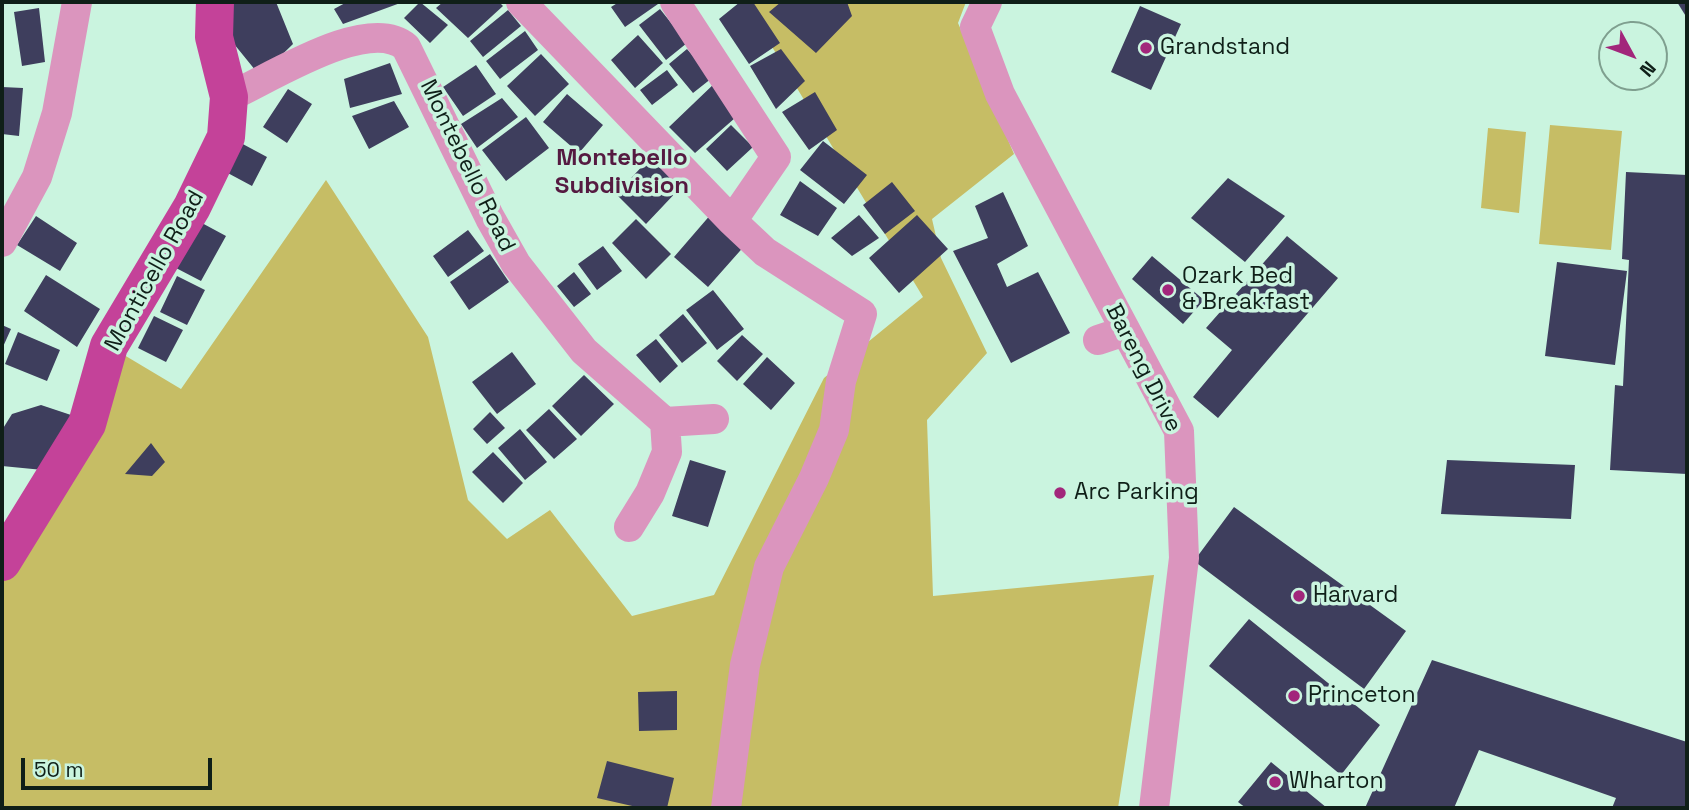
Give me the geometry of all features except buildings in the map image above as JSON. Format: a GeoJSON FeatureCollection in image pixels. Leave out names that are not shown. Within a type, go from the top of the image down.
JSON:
{"type":"FeatureCollection","features":[{"type":"Feature","properties":{"kind":"main road","name":"Monticello Road"},"geometry":{"type":"LineString","coordinates":[[2,562],[86,424],[108,346],[192,207],[226,137],[229,97],[214,37],[215,2]]}},
{"type":"Feature","properties":{"kind":"street"},"geometry":{"type":"LineString","coordinates":[[2,242],[12,206],[37,177],[57,114],[77,2]]}},
{"type":"Feature","properties":{"kind":"street"},"geometry":{"type":"LineString","coordinates":[[521,2],[765,252],[862,314],[841,381],[834,430],[814,478],[769,567],[745,665],[726,808]]}},
{"type":"Feature","properties":{"kind":"street"},"geometry":{"type":"LineString","coordinates":[[675,2],[776,157],[732,221]]}},
{"type":"Feature","properties":{"kind":"street","name":"Bareng Drive"},"geometry":{"type":"LineString","coordinates":[[987,2],[975,27],[1000,94],[1111,335],[1179,431],[1184,558],[1154,808]]}},
{"type":"Feature","properties":{"kind":"street","name":"Montebello Road"},"geometry":{"type":"LineString","coordinates":[[229,97],[328,50],[362,38],[386,37],[399,40],[412,54],[490,218],[516,264],[584,351],[665,422]]}},
{"type":"Feature","properties":{"kind":"street"},"geometry":{"type":"LineString","coordinates":[[629,527],[650,493],[667,452],[665,422],[714,419]]}},
{"type":"Feature","properties":{"kind":"shaded area"},"geometry":{"type":"Polygon","coordinates":[[[745,2],[966,2],[958,23],[1014,154],[932,219],[941,258],[987,353],[927,420],[933,596],[1154,575],[1118,808],[2,808],[2,562],[109,346],[181,389],[326,180],[428,337],[468,500],[507,539],[550,510],[632,616],[714,595],[824,378],[923,297],[745,2]]]}},
{"type":"Feature","properties":{"kind":"shaded area"},"geometry":{"type":"Polygon","coordinates":[[[1550,125],[1622,131],[1611,250],[1539,244],[1550,125]]]}},
{"type":"Feature","properties":{"kind":"shaded area"},"geometry":{"type":"Polygon","coordinates":[[[1488,128],[1526,132],[1519,213],[1481,208],[1488,128]]]}},
{"type":"Feature","properties":{"kind":"place","name":"Grandstand"},"geometry":{"type":"Point","coordinates":[1146,48]}},
{"type":"Feature","properties":{"kind":"place","name":"Ozark Bed & Breakfast"},"geometry":{"type":"Point","coordinates":[1168,290]}},
{"type":"Feature","properties":{"kind":"place","name":"Arc Parking"},"geometry":{"type":"Point","coordinates":[1060,493]}},
{"type":"Feature","properties":{"kind":"place","name":"Harvard"},"geometry":{"type":"Point","coordinates":[1299,596]}},
{"type":"Feature","properties":{"kind":"place","name":"Princeton"},"geometry":{"type":"Point","coordinates":[1294,696]}},
{"type":"Feature","properties":{"kind":"place","name":"Wharton"},"geometry":{"type":"Point","coordinates":[1275,782]}},
{"type":"Feature","properties":{"kind":"district","name":"Montebello Subdivision"},"geometry":{"type":"Point","coordinates":[622,172]}}]}
